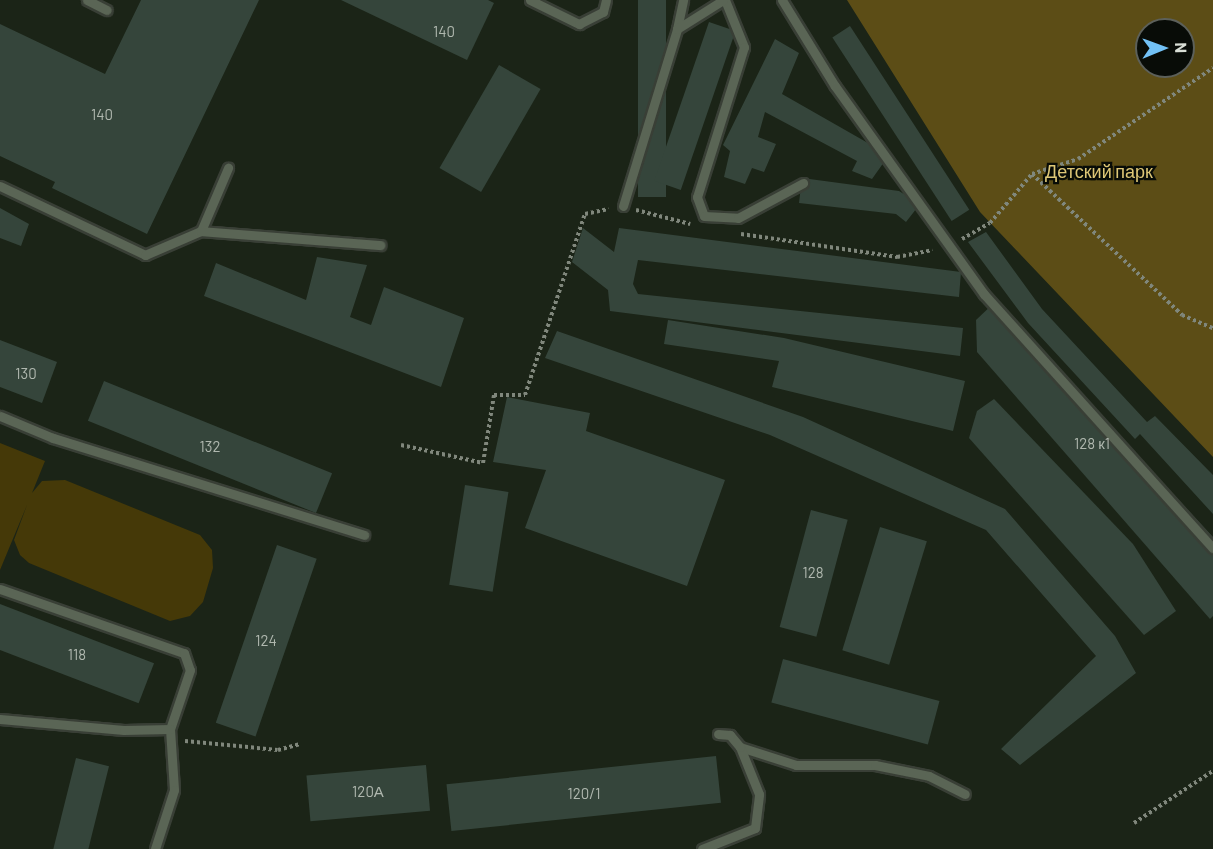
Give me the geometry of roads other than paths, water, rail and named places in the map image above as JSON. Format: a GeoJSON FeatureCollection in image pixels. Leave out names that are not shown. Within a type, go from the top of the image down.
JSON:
{"type":"FeatureCollection","features":[{"type":"Feature","properties":{"kind":"lane"},"geometry":{"type":"LineString","coordinates":[[87,0],[107,10]]}},
{"type":"Feature","properties":{"kind":"lane"},"geometry":{"type":"LineString","coordinates":[[530,0],[579,24],[603,12],[606,0]]}},
{"type":"Feature","properties":{"kind":"lane"},"geometry":{"type":"LineString","coordinates":[[623,206],[677,29],[683,0]]}},
{"type":"Feature","properties":{"kind":"lane"},"geometry":{"type":"LineString","coordinates":[[677,29],[724,0],[744,47],[697,196],[704,216],[738,218],[802,183]]}},
{"type":"Feature","properties":{"kind":"lane"},"geometry":{"type":"LineString","coordinates":[[782,0],[835,86],[984,294],[1213,548]]}},
{"type":"Feature","properties":{"kind":"lane"},"geometry":{"type":"LineString","coordinates":[[201,231],[228,168]]}},
{"type":"Feature","properties":{"kind":"lane"},"geometry":{"type":"LineString","coordinates":[[0,186],[145,255],[201,231],[380,245]]}},
{"type":"Feature","properties":{"kind":"lane"},"geometry":{"type":"LineString","coordinates":[[0,416],[53,438],[364,535]]}},
{"type":"Feature","properties":{"kind":"lane"},"geometry":{"type":"LineString","coordinates":[[0,589],[184,652],[190,670],[170,729],[174,790],[155,849]]}},
{"type":"Feature","properties":{"kind":"lane"},"geometry":{"type":"LineString","coordinates":[[0,719],[124,730],[170,729]]}},
{"type":"Feature","properties":{"kind":"lane"},"geometry":{"type":"LineString","coordinates":[[702,849],[755,828],[759,794],[740,747],[730,735],[718,734]]}},
{"type":"Feature","properties":{"kind":"lane"},"geometry":{"type":"LineString","coordinates":[[740,747],[796,765],[875,765],[929,776],[965,794]]}},
{"type":"Feature","properties":{"kind":"park label","name":"Детский парк"},"geometry":{"type":"Point","coordinates":[1099,171]}}]}
